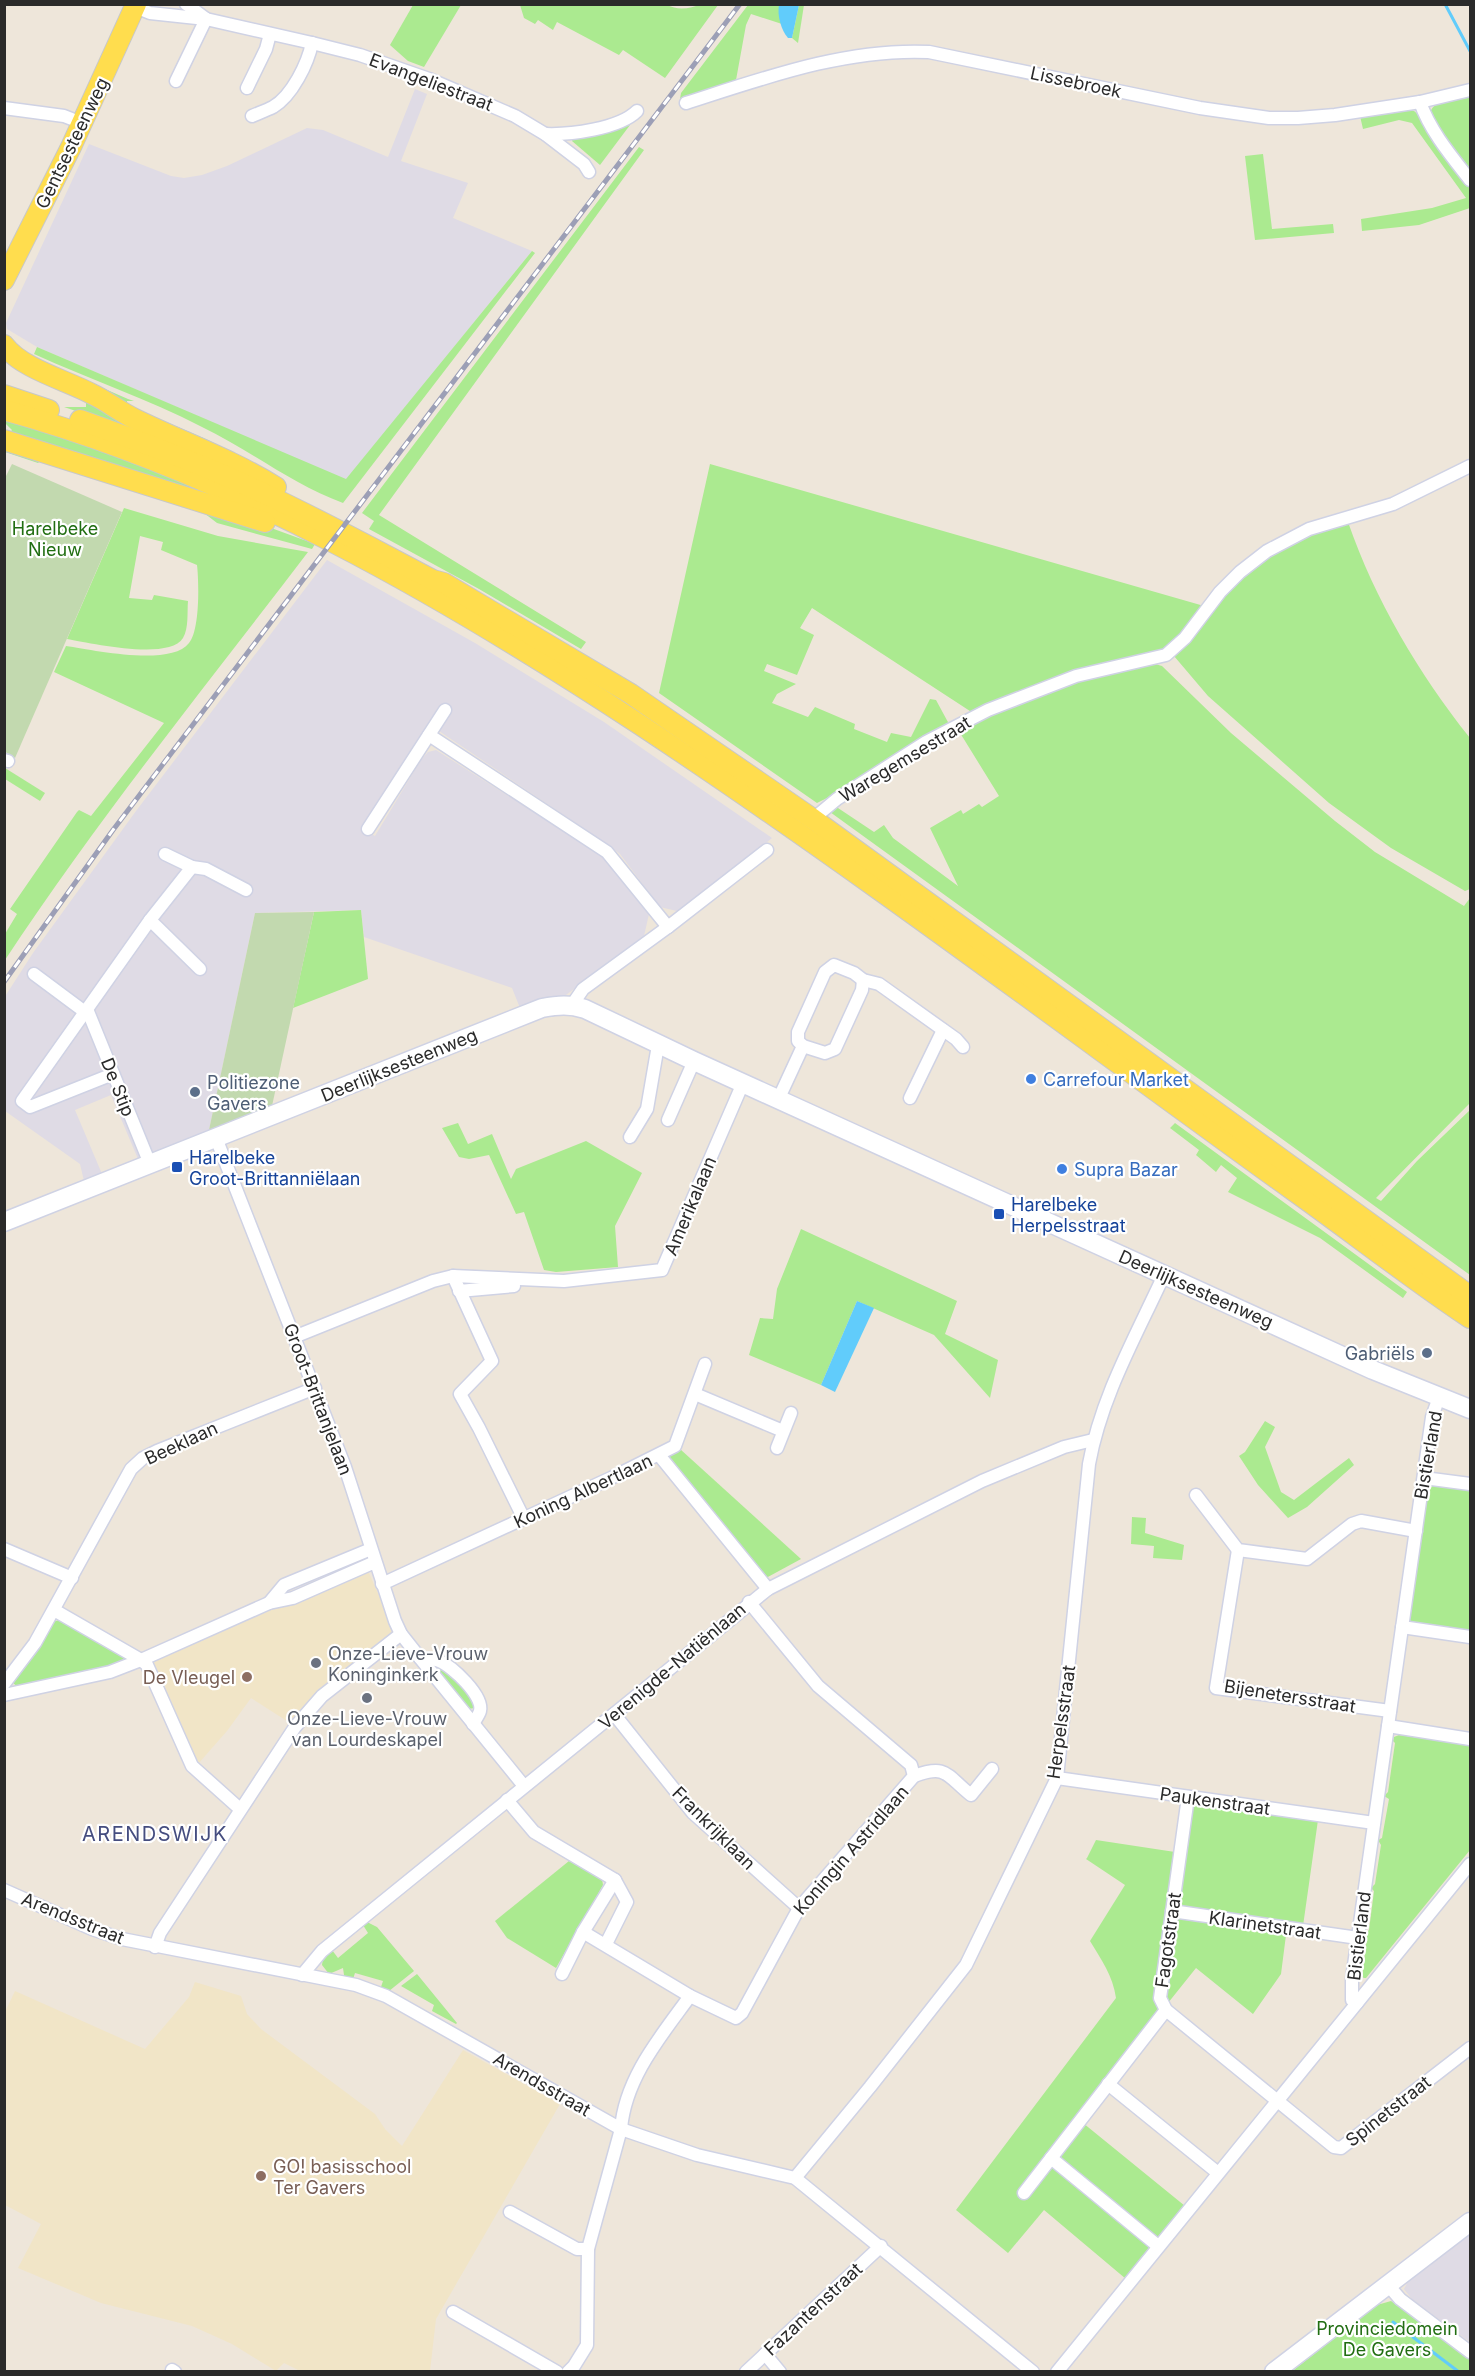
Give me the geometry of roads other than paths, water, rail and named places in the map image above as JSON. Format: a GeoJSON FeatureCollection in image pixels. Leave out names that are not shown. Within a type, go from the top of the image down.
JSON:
{"type":"FeatureCollection","features":[{"type":"Feature","properties":{"kind":"main road","name":"Gentsesteenweg"},"geometry":{"type":"LineString","coordinates":[[4,279],[82,123],[135,6]]}},
{"type":"Feature","properties":{"kind":"main road"},"geometry":{"type":"LineString","coordinates":[[4,345],[14,356],[93,394],[136,420],[247,469],[300,503],[436,574],[444,583]]}},
{"type":"Feature","properties":{"kind":"main road"},"geometry":{"type":"LineString","coordinates":[[4,360],[48,374]]}},
{"type":"Feature","properties":{"kind":"main road"},"geometry":{"type":"LineString","coordinates":[[4,395],[151,445],[236,480],[293,507],[433,580],[444,583],[631,694],[813,819],[1470,1296]]}},
{"type":"Feature","properties":{"kind":"main road"},"geometry":{"type":"LineString","coordinates":[[4,410],[145,458],[307,529],[509,642],[710,771],[1470,1318]]}},
{"type":"Feature","properties":{"kind":"main road"},"geometry":{"type":"LineString","coordinates":[[4,440],[251,517],[350,552]]}},
{"type":"Feature","properties":{"kind":"main road","name":"Deerlijksesteenweg"},"geometry":{"type":"LineString","coordinates":[[4,1222],[542,1008],[572,1005],[1164,1275],[1439,1398],[1470,1409]]}},
{"type":"Feature","properties":{"kind":"main road"},"geometry":{"type":"LineString","coordinates":[[1274,2372],[1470,2222]]}},
{"type":"Feature","properties":{"kind":"street","name":"Evangeliestraat"},"geometry":{"type":"LineString","coordinates":[[186,4],[206,19]]}},
{"type":"Feature","properties":{"kind":"street","name":"Evangeliestraat"},"geometry":{"type":"LineString","coordinates":[[135,6],[150,13],[206,19],[312,43],[360,55],[429,79],[515,116],[545,134],[584,164],[589,172]]}},
{"type":"Feature","properties":{"kind":"street"},"geometry":{"type":"LineString","coordinates":[[176,81],[206,19]]}},
{"type":"Feature","properties":{"kind":"street"},"geometry":{"type":"LineString","coordinates":[[247,88],[270,34]]}},
{"type":"Feature","properties":{"kind":"street"},"geometry":{"type":"LineString","coordinates":[[252,116],[274,106],[282,99],[308,60],[312,43]]}},
{"type":"Feature","properties":{"kind":"street","name":"Lissebroek"},"geometry":{"type":"LineString","coordinates":[[686,104],[777,74],[850,58],[908,51],[929,52],[1200,108],[1269,118],[1335,114],[1420,102],[1470,90]]}},
{"type":"Feature","properties":{"kind":"street"},"geometry":{"type":"LineString","coordinates":[[1420,102],[1423,113],[1470,180]]}},
{"type":"Feature","properties":{"kind":"street"},"geometry":{"type":"LineString","coordinates":[[4,108],[64,116],[82,123]]}},
{"type":"Feature","properties":{"kind":"street"},"geometry":{"type":"LineString","coordinates":[[545,134],[611,124],[626,120],[637,111]]}},
{"type":"Feature","properties":{"kind":"street","name":"Waregemsestraat"},"geometry":{"type":"LineString","coordinates":[[813,819],[837,799],[926,742],[968,720],[1034,691],[1076,676],[1166,655],[1185,638],[1220,592],[1240,572],[1267,551],[1309,529],[1393,504],[1470,466]]}},
{"type":"Feature","properties":{"kind":"street"},"geometry":{"type":"LineString","coordinates":[[368,829],[445,710]]}},
{"type":"Feature","properties":{"kind":"street"},"geometry":{"type":"LineString","coordinates":[[429,735],[607,852],[668,927]]}},
{"type":"Feature","properties":{"kind":"street"},"geometry":{"type":"LineString","coordinates":[[572,1005],[583,989],[767,850]]}},
{"type":"Feature","properties":{"kind":"street"},"geometry":{"type":"LineString","coordinates":[[165,854],[192,867],[206,869],[246,890]]}},
{"type":"Feature","properties":{"kind":"street"},"geometry":{"type":"LineString","coordinates":[[113,1074],[30,1107],[22,1101],[150,920],[192,867]]}},
{"type":"Feature","properties":{"kind":"street"},"geometry":{"type":"LineString","coordinates":[[150,920],[200,969]]}},
{"type":"Feature","properties":{"kind":"street"},"geometry":{"type":"LineString","coordinates":[[838,966],[857,974],[862,980],[863,988],[836,1048],[825,1053],[803,1046],[798,1041],[798,1032],[828,968],[838,966]]}},
{"type":"Feature","properties":{"kind":"street"},"geometry":{"type":"LineString","coordinates":[[34,974],[86,1010]]}},
{"type":"Feature","properties":{"kind":"street"},"geometry":{"type":"LineString","coordinates":[[862,980],[879,984],[963,1047]]}},
{"type":"Feature","properties":{"kind":"street","name":"De Stip"},"geometry":{"type":"LineString","coordinates":[[86,1010],[150,1164]]}},
{"type":"Feature","properties":{"kind":"street"},"geometry":{"type":"LineString","coordinates":[[910,1098],[943,1030]]}},
{"type":"Feature","properties":{"kind":"street"},"geometry":{"type":"LineString","coordinates":[[630,1137],[647,1109],[660,1045]]}},
{"type":"Feature","properties":{"kind":"street"},"geometry":{"type":"LineString","coordinates":[[778,1100],[803,1046]]}},
{"type":"Feature","properties":{"kind":"street"},"geometry":{"type":"LineString","coordinates":[[668,1120],[694,1061]]}},
{"type":"Feature","properties":{"kind":"street","name":"Amerikalaan"},"geometry":{"type":"LineString","coordinates":[[459,1291],[662,1270],[743,1083]]}},
{"type":"Feature","properties":{"kind":"street","name":"Groot-Brittanjelaan"},"geometry":{"type":"LineString","coordinates":[[216,1138],[345,1467],[382,1584],[401,1634],[524,1786]]}},
{"type":"Feature","properties":{"kind":"street","name":"Herpelsstraat"},"geometry":{"type":"LineString","coordinates":[[795,2178],[966,1965],[1057,1778],[1093,1440],[1104,1408],[1164,1275]]}},
{"type":"Feature","properties":{"kind":"street"},"geometry":{"type":"LineString","coordinates":[[453,1276],[492,1361],[460,1394],[524,1519]]}},
{"type":"Feature","properties":{"kind":"street","name":"Amerikalaan"},"geometry":{"type":"LineString","coordinates":[[294,1337],[433,1281],[453,1276],[564,1281]]}},
{"type":"Feature","properties":{"kind":"street"},"geometry":{"type":"LineString","coordinates":[[659,1455],[675,1446],[705,1364]]}},
{"type":"Feature","properties":{"kind":"street","name":"Beeklaan"},"geometry":{"type":"LineString","coordinates":[[4,1684],[35,1643],[131,1469],[143,1458],[315,1388]]}},
{"type":"Feature","properties":{"kind":"street"},"geometry":{"type":"LineString","coordinates":[[695,1395],[783,1431]]}},
{"type":"Feature","properties":{"kind":"street","name":"Bistierland"},"geometry":{"type":"LineString","coordinates":[[1057,2372],[1357,2003],[1352,2000],[1352,1979],[1432,1417],[1439,1398]]}},
{"type":"Feature","properties":{"kind":"street"},"geometry":{"type":"LineString","coordinates":[[777,1448],[791,1413]]}},
{"type":"Feature","properties":{"kind":"street","name":"Verenigde-Natiënlaan"},"geometry":{"type":"LineString","coordinates":[[302,1975],[322,1952],[749,1602],[768,1589],[982,1481],[1064,1447],[1093,1440]]}},
{"type":"Feature","properties":{"kind":"street","name":"Koning Albertlaan"},"geometry":{"type":"LineString","coordinates":[[382,1584],[659,1455],[768,1589]]}},
{"type":"Feature","properties":{"kind":"street"},"geometry":{"type":"LineString","coordinates":[[1424,1478],[1470,1484]]}},
{"type":"Feature","properties":{"kind":"street"},"geometry":{"type":"LineString","coordinates":[[1196,1495],[1238,1550],[1306,1559],[1352,1524],[1361,1521],[1416,1531]]}},
{"type":"Feature","properties":{"kind":"street"},"geometry":{"type":"LineString","coordinates":[[4,1549],[72,1578]]}},
{"type":"Feature","properties":{"kind":"street"},"geometry":{"type":"LineString","coordinates":[[269,1603],[284,1585],[371,1549]]}},
{"type":"Feature","properties":{"kind":"street","name":"Bijenetersstraat"},"geometry":{"type":"LineString","coordinates":[[1238,1550],[1216,1688],[1390,1711]]}},
{"type":"Feature","properties":{"kind":"street"},"geometry":{"type":"LineString","coordinates":[[4,1695],[110,1672],[269,1603],[293,1598],[375,1562]]}},
{"type":"Feature","properties":{"kind":"street","name":"Koningin Astridlaan"},"geometry":{"type":"LineString","coordinates":[[749,1602],[818,1686],[911,1765],[914,1776]]}},
{"type":"Feature","properties":{"kind":"street"},"geometry":{"type":"LineString","coordinates":[[54,1610],[147,1665],[192,1766],[240,1809]]}},
{"type":"Feature","properties":{"kind":"street"},"geometry":{"type":"LineString","coordinates":[[1402,1627],[1470,1637]]}},
{"type":"Feature","properties":{"kind":"street"},"geometry":{"type":"LineString","coordinates":[[155,1947],[160,1933],[295,1726],[321,1696],[401,1634]]}},
{"type":"Feature","properties":{"kind":"street"},"geometry":{"type":"LineString","coordinates":[[420,1658],[439,1661],[463,1679],[476,1694],[480,1703],[480,1711],[473,1724]]}},
{"type":"Feature","properties":{"kind":"street","name":"Frankrijklaan"},"geometry":{"type":"LineString","coordinates":[[614,1714],[693,1813],[799,1908]]}},
{"type":"Feature","properties":{"kind":"street"},"geometry":{"type":"LineString","coordinates":[[1388,1726],[1470,1739]]}},
{"type":"Feature","properties":{"kind":"street","name":"Koningin Astridlaan"},"geometry":{"type":"LineString","coordinates":[[690,1996],[736,2018],[742,2013],[799,1908],[914,1776],[935,1769],[943,1771],[971,1796],[992,1769]]}},
{"type":"Feature","properties":{"kind":"street","name":"Paukenstraat"},"geometry":{"type":"LineString","coordinates":[[1057,1778],[1374,1823]]}},
{"type":"Feature","properties":{"kind":"street","name":"Fagotstraat"},"geometry":{"type":"LineString","coordinates":[[1188,1797],[1160,1998],[1166,2010],[1277,2100]]}},
{"type":"Feature","properties":{"kind":"street"},"geometry":{"type":"LineString","coordinates":[[507,1800],[534,1832],[615,1880],[627,1902],[606,1944]]}},
{"type":"Feature","properties":{"kind":"street"},"geometry":{"type":"LineString","coordinates":[[1357,2003],[1469,1869]]}},
{"type":"Feature","properties":{"kind":"street"},"geometry":{"type":"LineString","coordinates":[[562,1974],[583,1932],[615,1880]]}},
{"type":"Feature","properties":{"kind":"street","name":"Arendsstraat"},"geometry":{"type":"LineString","coordinates":[[4,1890],[122,1940],[356,1985],[386,1996],[621,2129],[698,2155],[795,2178],[1033,2372]]}},
{"type":"Feature","properties":{"kind":"street","name":"Klarinetstraat"},"geometry":{"type":"LineString","coordinates":[[1172,1911],[1358,1938]]}},
{"type":"Feature","properties":{"kind":"street"},"geometry":{"type":"LineString","coordinates":[[568,2372],[587,2345],[588,2249],[621,2129],[622,2114],[647,2054],[690,1996],[583,1932]]}},
{"type":"Feature","properties":{"kind":"street"},"geometry":{"type":"LineString","coordinates":[[1024,2193],[1166,2010]]}},
{"type":"Feature","properties":{"kind":"street","name":"Spinetstraat"},"geometry":{"type":"LineString","coordinates":[[1277,2100],[1334,2147],[1341,2148],[1470,2048]]}},
{"type":"Feature","properties":{"kind":"street"},"geometry":{"type":"LineString","coordinates":[[1108,2084],[1218,2173]]}},
{"type":"Feature","properties":{"kind":"street"},"geometry":{"type":"LineString","coordinates":[[1051,2158],[1158,2246]]}},
{"type":"Feature","properties":{"kind":"street"},"geometry":{"type":"LineString","coordinates":[[510,2212],[577,2249],[588,2249]]}},
{"type":"Feature","properties":{"kind":"street","name":"Fazantenstraat"},"geometry":{"type":"LineString","coordinates":[[746,2372],[881,2246]]}},
{"type":"Feature","properties":{"kind":"street"},"geometry":{"type":"LineString","coordinates":[[1388,2285],[1400,2299],[1470,2352]]}},
{"type":"Feature","properties":{"kind":"street"},"geometry":{"type":"LineString","coordinates":[[453,2312],[557,2372]]}},
{"type":"Feature","properties":{"kind":"street"},"geometry":{"type":"LineString","coordinates":[[765,2354],[780,2372]]}},
{"type":"Feature","properties":{"kind":"water"},"geometry":{"type":"Polygon","coordinates":[[[779,5],[799,5],[792,38],[788,38],[782,27],[779,5]]]}},
{"type":"Feature","properties":{"kind":"water"},"geometry":{"type":"Polygon","coordinates":[[[857,1301],[874,1308],[835,1392],[821,1385],[857,1301]]]}},
{"type":"Feature","properties":{"kind":"waterway"},"geometry":{"type":"LineString","coordinates":[[1445,4],[1470,51]]}},
{"type":"Feature","properties":{"kind":"waterway"},"geometry":{"type":"LineString","coordinates":[[1393,2322],[1459,2372]]}},
{"type":"Feature","properties":{"kind":"railway"},"geometry":{"type":"LineString","coordinates":[[4,982],[113,830],[740,4]]}},
{"type":"Feature","properties":{"kind":"place","name":"Carrefour Market"},"geometry":{"type":"Point","coordinates":[1031,1079]}},
{"type":"Feature","properties":{"kind":"place","name":"Politiezone Gavers"},"geometry":{"type":"Point","coordinates":[195,1092]}},
{"type":"Feature","properties":{"kind":"place","name":"Harelbeke Groot-Brittanniëlaan"},"geometry":{"type":"Point","coordinates":[177,1167]}},
{"type":"Feature","properties":{"kind":"place","name":"Supra Bazar"},"geometry":{"type":"Point","coordinates":[1062,1169]}},
{"type":"Feature","properties":{"kind":"place","name":"Harelbeke Herpelsstraat"},"geometry":{"type":"Point","coordinates":[999,1214]}},
{"type":"Feature","properties":{"kind":"place","name":"Gabriëls"},"geometry":{"type":"Point","coordinates":[1427,1353]}},
{"type":"Feature","properties":{"kind":"place","name":"Onze-Lieve-Vrouw Koninginkerk"},"geometry":{"type":"Point","coordinates":[316,1663]}},
{"type":"Feature","properties":{"kind":"place","name":"De Vleugel"},"geometry":{"type":"Point","coordinates":[247,1677]}},
{"type":"Feature","properties":{"kind":"place","name":"Onze-Lieve-Vrouw van Lourdeskapel"},"geometry":{"type":"Point","coordinates":[367,1698]}},
{"type":"Feature","properties":{"kind":"place","name":"GO! basisschool Ter Gavers"},"geometry":{"type":"Point","coordinates":[261,2176]}},
{"type":"Feature","properties":{"kind":"district","name":"ARENDSWIJK"},"geometry":{"type":"Point","coordinates":[155,1834]}},
{"type":"Feature","properties":{"kind":"park label","name":"Harelbeke Nieuw"},"geometry":{"type":"Point","coordinates":[55,538]}},
{"type":"Feature","properties":{"kind":"park label","name":"Provinciedomein De Gavers"},"geometry":{"type":"Point","coordinates":[1387,2338]}}]}
